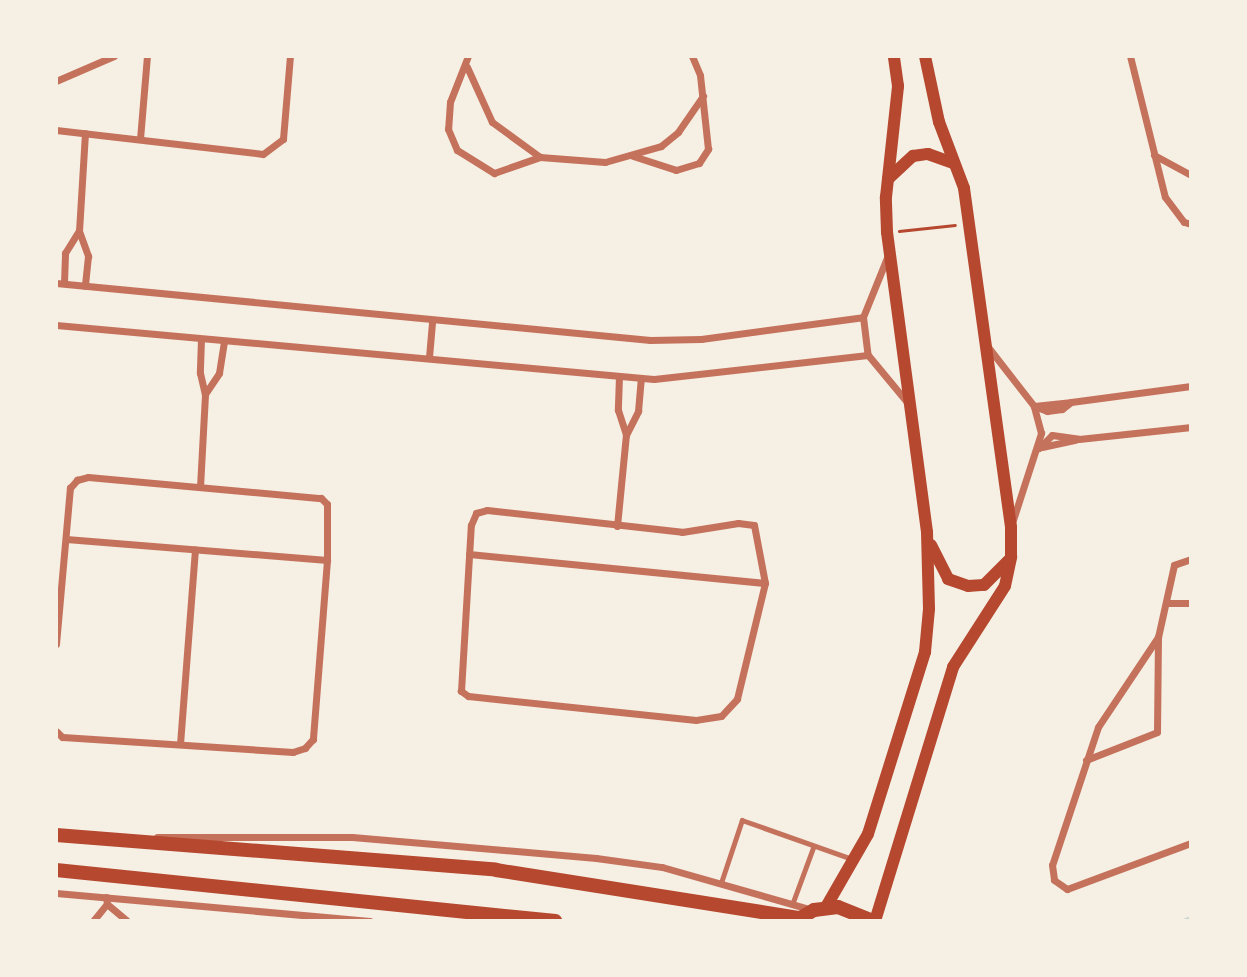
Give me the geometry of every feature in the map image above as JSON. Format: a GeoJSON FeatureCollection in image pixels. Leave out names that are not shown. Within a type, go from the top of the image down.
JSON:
{"type":"FeatureCollection","features":[{"type":"Feature","properties":{"kind":"main road"},"geometry":{"type":"LineString","coordinates":[[894,56],[898,86],[888,179],[887,232],[927,532],[936,562],[948,579],[968,586],[984,585],[1011,556]]}},
{"type":"Feature","properties":{"kind":"main road"},"geometry":{"type":"LineString","coordinates":[[56,835],[495,870],[796,919],[820,909],[858,912],[873,921],[953,667],[1005,586],[1011,556],[1011,527],[964,188],[953,163],[929,85],[925,56]]}},
{"type":"Feature","properties":{"kind":"main road"},"geometry":{"type":"LineString","coordinates":[[888,179],[913,156],[928,154],[953,163]]}},
{"type":"Feature","properties":{"kind":"main road"},"geometry":{"type":"LineString","coordinates":[[820,909],[855,860],[868,834],[925,652],[927,532]]}},
{"type":"Feature","properties":{"kind":"main road"},"geometry":{"type":"LineString","coordinates":[[56,870],[555,921]]}},
{"type":"Feature","properties":{"kind":"street"},"geometry":{"type":"LineString","coordinates":[[56,81],[114,56]]}},
{"type":"Feature","properties":{"kind":"street"},"geometry":{"type":"LineString","coordinates":[[140,139],[147,56]]}},
{"type":"Feature","properties":{"kind":"street"},"geometry":{"type":"LineString","coordinates":[[56,130],[263,153],[274,149],[283,139],[290,56]]}},
{"type":"Feature","properties":{"kind":"street"},"geometry":{"type":"LineString","coordinates":[[468,56],[467,67],[450,102],[448,129],[457,150],[494,173],[540,157],[605,162],[661,146],[678,132],[703,96]]}},
{"type":"Feature","properties":{"kind":"street"},"geometry":{"type":"LineString","coordinates":[[633,156],[676,170],[699,163],[708,149],[703,96],[692,56]]}},
{"type":"Feature","properties":{"kind":"street"},"geometry":{"type":"LineString","coordinates":[[1130,56],[1165,197],[1184,222],[1191,224]]}},
{"type":"Feature","properties":{"kind":"street"},"geometry":{"type":"LineString","coordinates":[[467,67],[492,122],[540,157]]}},
{"type":"Feature","properties":{"kind":"street"},"geometry":{"type":"LineString","coordinates":[[85,133],[79,231],[88,256],[86,286]]}},
{"type":"Feature","properties":{"kind":"street"},"geometry":{"type":"LineString","coordinates":[[1154,155],[1191,175]]}},
{"type":"Feature","properties":{"kind":"street"},"geometry":{"type":"LineString","coordinates":[[79,231],[65,253],[60,283],[650,340],[701,339],[859,317]]}},
{"type":"Feature","properties":{"kind":"street"},"geometry":{"type":"LineString","coordinates":[[889,254],[859,317],[864,355],[908,403]]}},
{"type":"Feature","properties":{"kind":"street"},"geometry":{"type":"LineString","coordinates":[[429,357],[432,321]]}},
{"type":"Feature","properties":{"kind":"street"},"geometry":{"type":"LineString","coordinates":[[56,324],[641,378],[680,378],[864,355]]}},
{"type":"Feature","properties":{"kind":"street"},"geometry":{"type":"LineString","coordinates":[[200,487],[205,394],[200,373],[201,339]]}},
{"type":"Feature","properties":{"kind":"street"},"geometry":{"type":"LineString","coordinates":[[205,394],[219,373],[224,341]]}},
{"type":"Feature","properties":{"kind":"street"},"geometry":{"type":"LineString","coordinates":[[985,343],[1034,406],[1041,433],[1011,527]]}},
{"type":"Feature","properties":{"kind":"street"},"geometry":{"type":"LineString","coordinates":[[619,376],[618,410],[626,435]]}},
{"type":"Feature","properties":{"kind":"street"},"geometry":{"type":"LineString","coordinates":[[617,526],[626,435],[638,411],[641,378]]}},
{"type":"Feature","properties":{"kind":"street"},"geometry":{"type":"LineString","coordinates":[[1034,406],[1191,386]]}},
{"type":"Feature","properties":{"kind":"street"},"geometry":{"type":"LineString","coordinates":[[1038,448],[1079,439],[1191,430]]}},
{"type":"Feature","properties":{"kind":"street"},"geometry":{"type":"LineString","coordinates":[[56,643],[70,488],[77,480],[89,477],[321,498],[329,513],[313,739],[293,752],[62,737],[56,731]]}},
{"type":"Feature","properties":{"kind":"street"},"geometry":{"type":"LineString","coordinates":[[487,510],[617,526],[682,532],[738,523],[754,525],[765,583],[737,699],[721,716],[696,720],[468,696],[458,682],[471,525],[476,513],[487,510]]}},
{"type":"Feature","properties":{"kind":"street"},"geometry":{"type":"LineString","coordinates":[[66,539],[327,560]]}},
{"type":"Feature","properties":{"kind":"street"},"geometry":{"type":"LineString","coordinates":[[180,744],[195,550]]}},
{"type":"Feature","properties":{"kind":"street"},"geometry":{"type":"LineString","coordinates":[[469,554],[765,583]]}},
{"type":"Feature","properties":{"kind":"street"},"geometry":{"type":"LineString","coordinates":[[1086,761],[1157,732],[1158,637],[1174,565],[1191,559]]}},
{"type":"Feature","properties":{"kind":"street"},"geometry":{"type":"LineString","coordinates":[[1166,603],[1191,603]]}},
{"type":"Feature","properties":{"kind":"street"},"geometry":{"type":"LineString","coordinates":[[1158,637],[1098,727],[1052,865],[1054,880],[1067,889],[1191,843]]}},
{"type":"Feature","properties":{"kind":"street"},"geometry":{"type":"LineString","coordinates":[[116,839],[229,834],[352,837],[649,865],[820,909]]}},
{"type":"Feature","properties":{"kind":"street"},"geometry":{"type":"LineString","coordinates":[[56,893],[107,901],[369,921]]}},
{"type":"Feature","properties":{"kind":"street"},"geometry":{"type":"LineString","coordinates":[[93,921],[107,901]]}},
{"type":"Feature","properties":{"kind":"street"},"geometry":{"type":"LineString","coordinates":[[107,901],[127,921]]}},
{"type":"Feature","properties":{"kind":"street"},"geometry":{"type":"LineString","coordinates":[[540,921],[547,920]]}},
{"type":"Feature","properties":{"kind":"lane"},"geometry":{"type":"LineString","coordinates":[[721,884],[742,820],[813,848],[855,860]]}},
{"type":"Feature","properties":{"kind":"lane"},"geometry":{"type":"LineString","coordinates":[[793,902],[813,848]]}},
{"type":"Feature","properties":{"kind":"path"},"geometry":{"type":"LineString","coordinates":[[887,232],[969,224]]}},
{"type":"Feature","properties":{"kind":"waterway"},"geometry":{"type":"LineString","coordinates":[[1183,921],[1191,918]]}}]}
